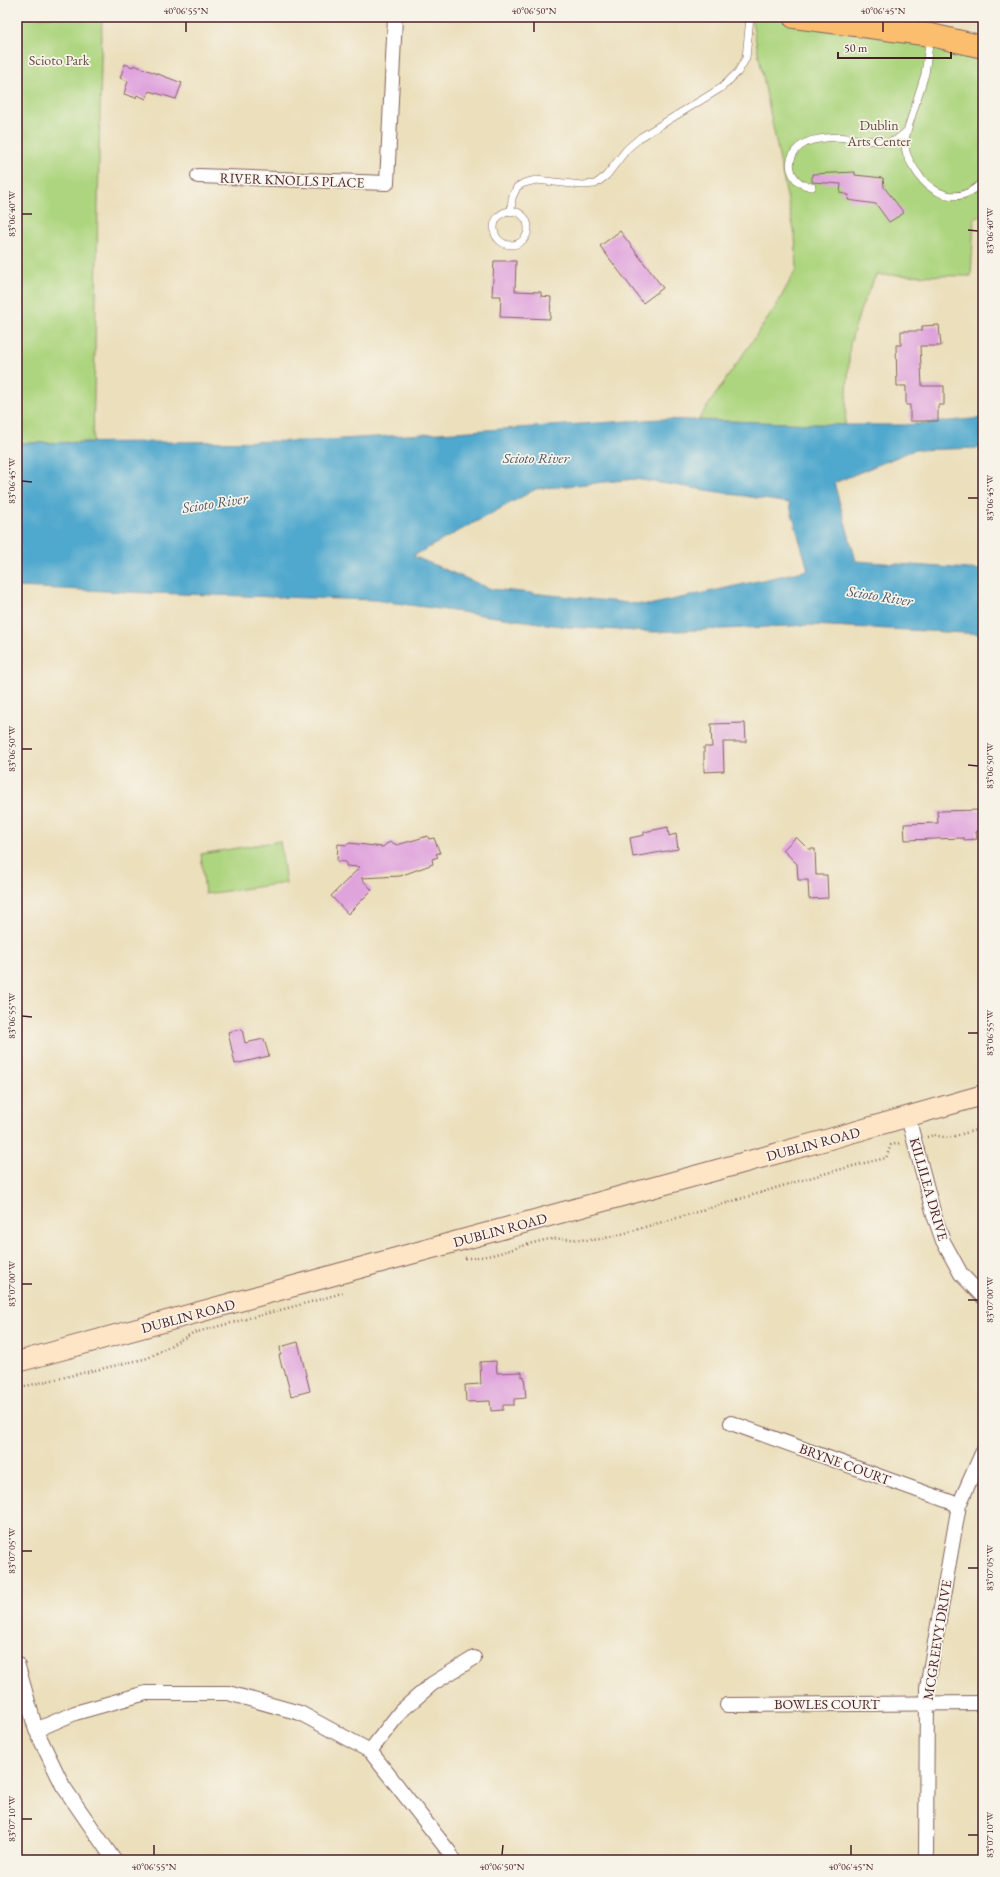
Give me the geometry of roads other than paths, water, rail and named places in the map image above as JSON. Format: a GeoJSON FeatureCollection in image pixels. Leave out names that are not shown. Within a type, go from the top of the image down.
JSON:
{"type":"FeatureCollection","features":[{"type":"Feature","properties":{"kind":"main road"},"geometry":{"type":"LineString","coordinates":[[794,17],[931,35],[983,47]]}},
{"type":"Feature","properties":{"kind":"main road","name":"DUBLIN ROAD"},"geometry":{"type":"LineString","coordinates":[[17,1362],[908,1117],[983,1095]]}},
{"type":"Feature","properties":{"kind":"street","name":"RIVER KNOLLS PLACE"},"geometry":{"type":"LineString","coordinates":[[198,176],[387,183],[395,17]]}},
{"type":"Feature","properties":{"kind":"street","name":"KILLILEA DRIVE"},"geometry":{"type":"LineString","coordinates":[[908,1117],[934,1215],[944,1241],[961,1274],[983,1297]]}},
{"type":"Feature","properties":{"kind":"street","name":"BRYNE COURT"},"geometry":{"type":"LineString","coordinates":[[731,1423],[959,1505]]}},
{"type":"Feature","properties":{"kind":"street","name":"MCGREEVY DRIVE"},"geometry":{"type":"LineString","coordinates":[[926,1860],[927,1688],[959,1505],[983,1451]]}},
{"type":"Feature","properties":{"kind":"street"},"geometry":{"type":"LineString","coordinates":[[370,1751],[401,1711],[432,1684],[474,1658]]}},
{"type":"Feature","properties":{"kind":"street"},"geometry":{"type":"LineString","coordinates":[[17,1663],[36,1730],[63,1786],[114,1860]]}},
{"type":"Feature","properties":{"kind":"street"},"geometry":{"type":"LineString","coordinates":[[36,1730],[76,1714],[146,1693],[228,1693],[300,1713],[370,1751],[450,1853],[453,1860]]}},
{"type":"Feature","properties":{"kind":"street","name":"BOWLES COURT"},"geometry":{"type":"LineString","coordinates":[[728,1705],[983,1703]]}},
{"type":"Feature","properties":{"kind":"lane"},"geometry":{"type":"LineString","coordinates":[[511,212],[512,198],[517,187],[524,183],[536,180],[582,185],[595,184],[606,176],[627,149],[642,137],[721,88],[738,72],[746,58],[750,17]]}},
{"type":"Feature","properties":{"kind":"lane"},"geometry":{"type":"LineString","coordinates":[[931,35],[925,74],[904,140],[905,153],[922,181],[940,194],[953,195],[974,189],[983,181]]}},
{"type":"Feature","properties":{"kind":"lane"},"geometry":{"type":"LineString","coordinates":[[812,187],[804,186],[798,183],[794,178],[792,171],[792,156],[802,145],[810,141],[828,137],[889,142],[896,140],[907,131]]}},
{"type":"Feature","properties":{"kind":"lane"},"geometry":{"type":"LineString","coordinates":[[511,212],[521,216],[525,220],[527,230],[523,240],[519,243],[508,245],[499,241],[496,236],[494,225],[500,215],[511,212]]}},
{"type":"Feature","properties":{"kind":"water","name":"Scioto River"},"geometry":{"type":"Polygon","coordinates":[[[983,418],[983,448],[914,450],[834,483],[856,561],[983,570],[983,634],[812,625],[654,632],[568,627],[374,600],[17,587],[17,443],[311,441],[661,419],[845,425],[904,425],[983,418]],[[635,479],[536,489],[413,556],[491,589],[649,605],[808,570],[789,503],[635,479]]]}},
{"type":"Feature","properties":{"kind":"park label","name":"Scioto Park"},"geometry":{"type":"Point","coordinates":[59,60]}},
{"type":"Feature","properties":{"kind":"park label","name":"Dublin Arts Center"},"geometry":{"type":"Point","coordinates":[879,134]}}]}
